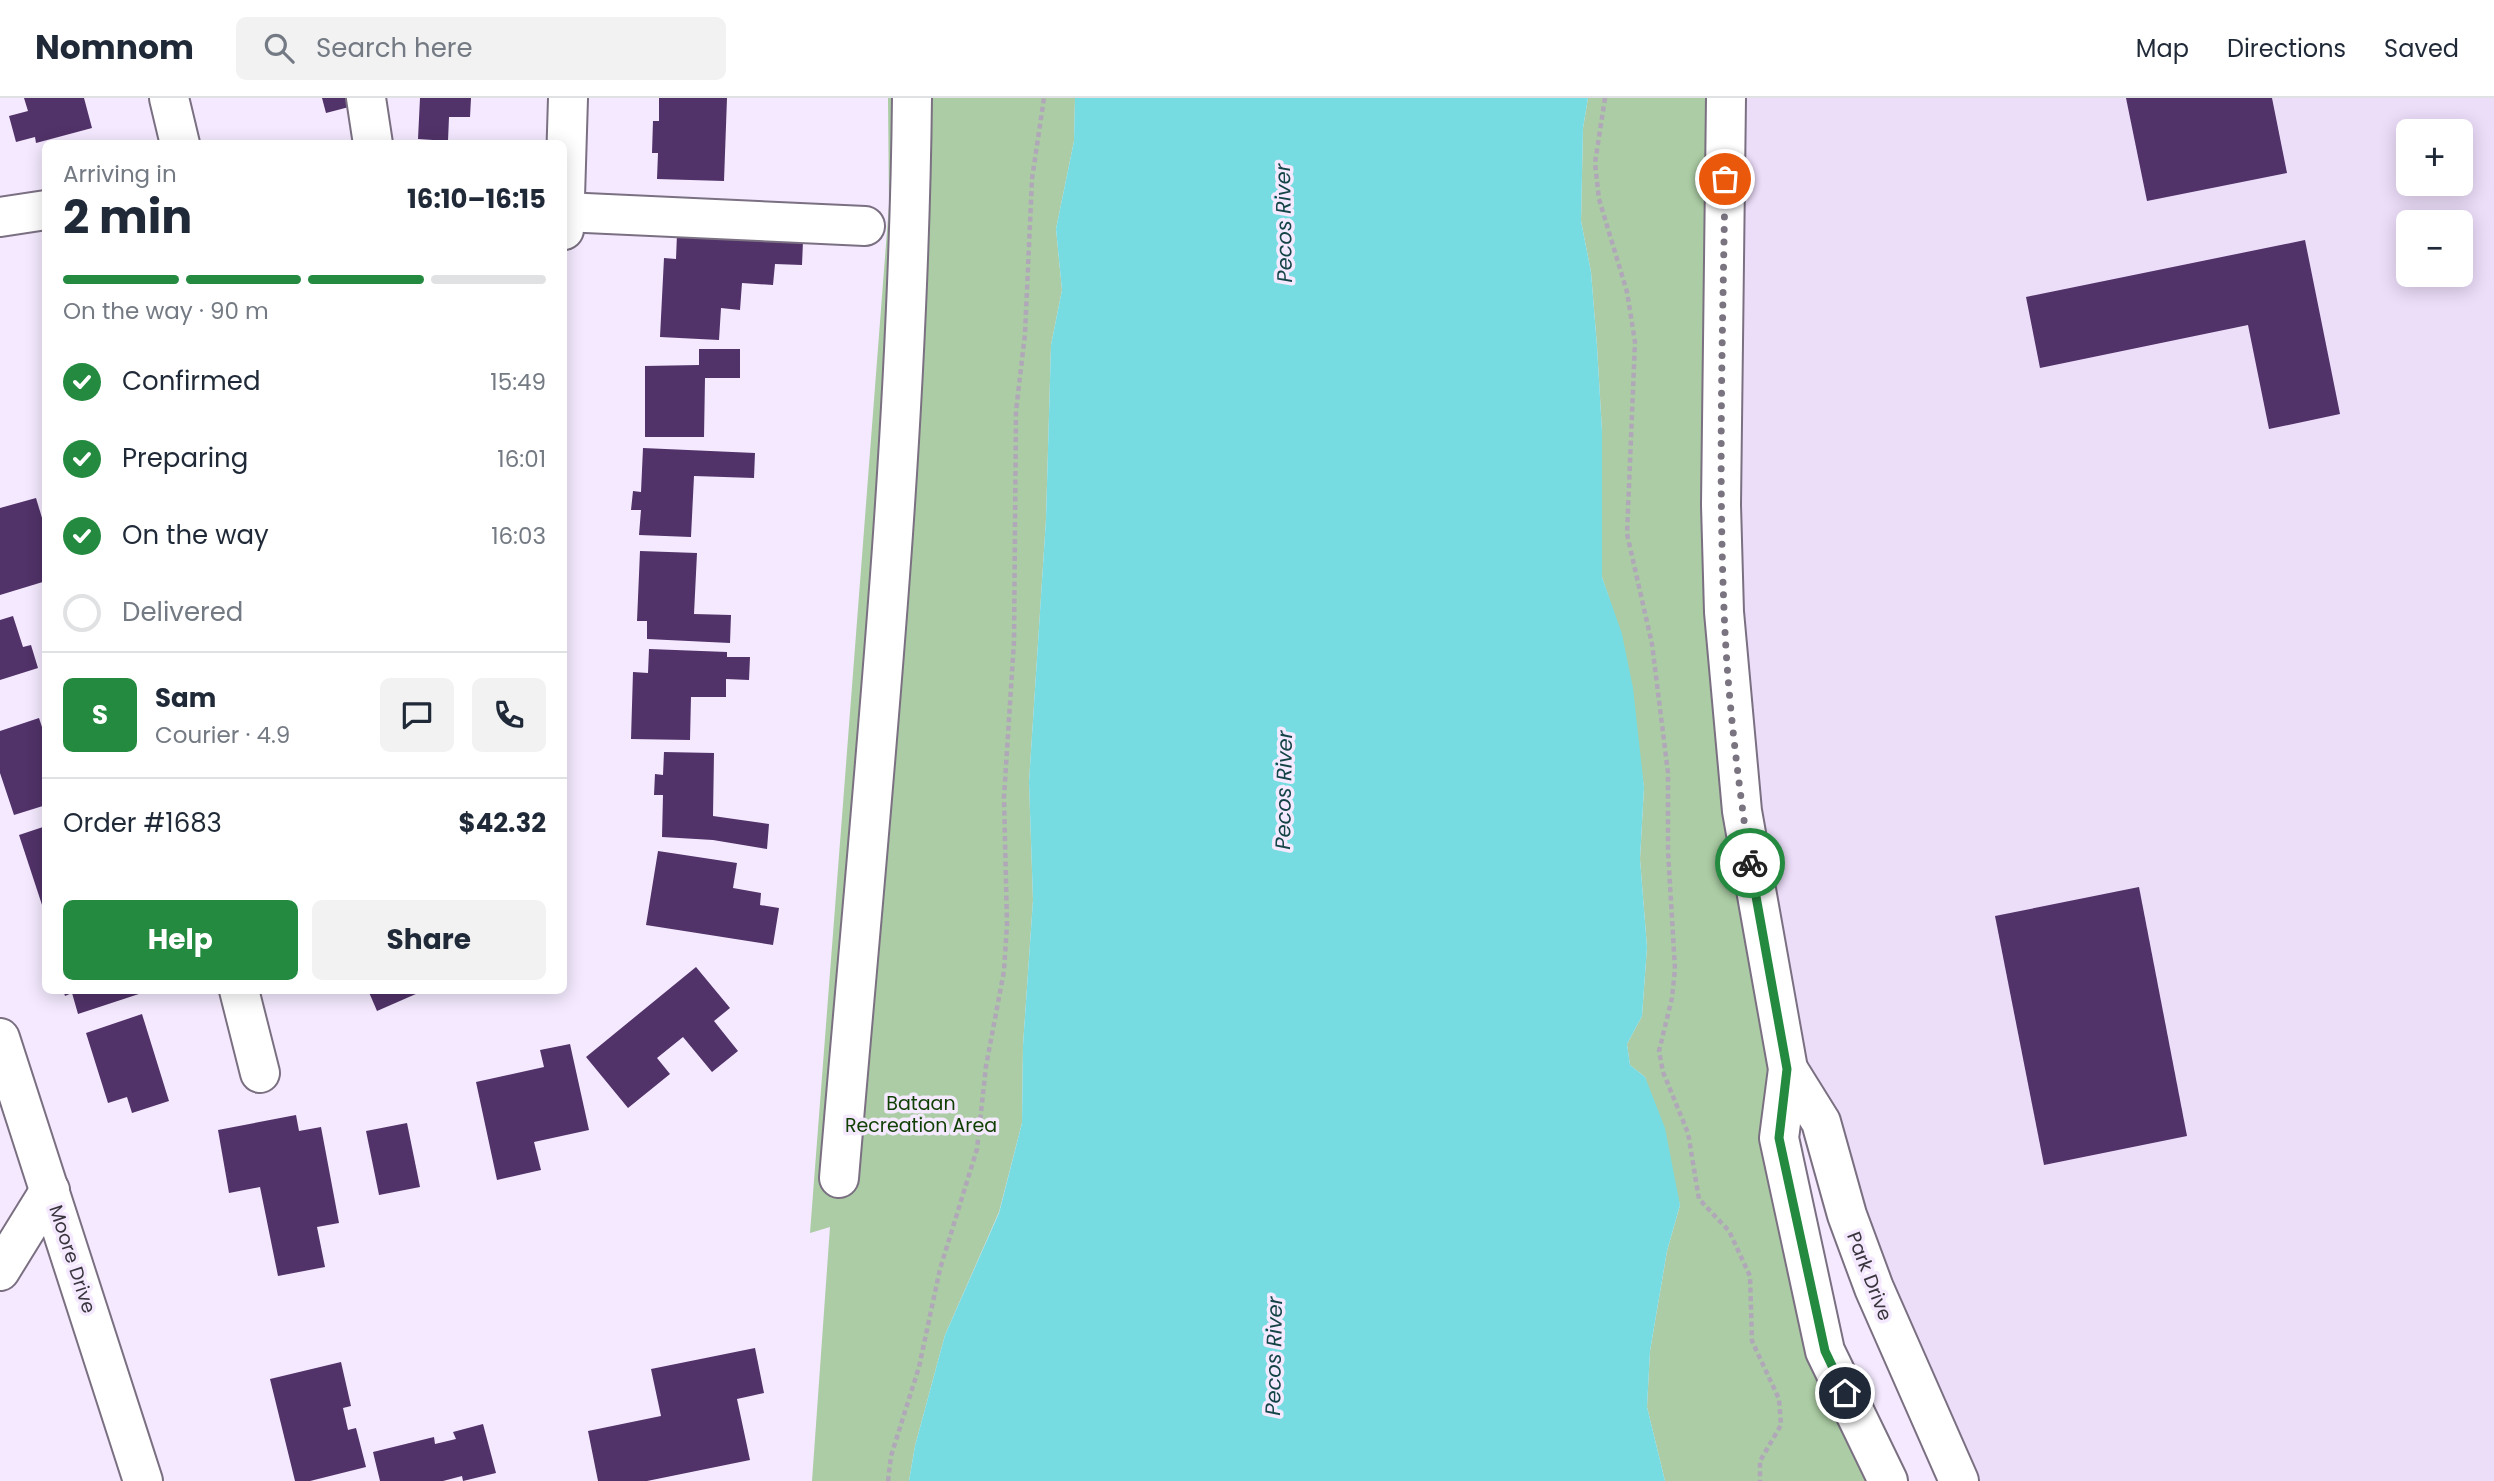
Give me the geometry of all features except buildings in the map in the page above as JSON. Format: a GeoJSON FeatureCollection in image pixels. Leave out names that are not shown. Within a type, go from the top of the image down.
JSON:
{"type":"FeatureCollection","features":[{"type":"Feature","properties":{"kind":"street"},"geometry":{"type":"LineString","coordinates":[[169,98],[179,140]]}},
{"type":"Feature","properties":{"kind":"street"},"geometry":{"type":"LineString","coordinates":[[366,98],[372,140]]}},
{"type":"Feature","properties":{"kind":"street"},"geometry":{"type":"LineString","coordinates":[[567,140],[568,98]]}},
{"type":"Feature","properties":{"kind":"street"},"geometry":{"type":"LineString","coordinates":[[839,1178],[891,551],[911,206],[912,98]]}},
{"type":"Feature","properties":{"kind":"street","name":"Park Drive"},"geometry":{"type":"LineString","coordinates":[[1726,98],[1721,505],[1724,612],[1742,811],[1787,1069],[1779,1138],[1825,1351],[1888,1481]]}},
{"type":"Feature","properties":{"kind":"street"},"geometry":{"type":"LineString","coordinates":[[0,217],[42,211]]}},
{"type":"Feature","properties":{"kind":"street"},"geometry":{"type":"LineString","coordinates":[[567,218],[865,226]]}},
{"type":"Feature","properties":{"kind":"street"},"geometry":{"type":"LineString","coordinates":[[240,994],[260,1073]]}},
{"type":"Feature","properties":{"kind":"street","name":"Moore Drive"},"geometry":{"type":"LineString","coordinates":[[0,1038],[144,1481]]}},
{"type":"Feature","properties":{"kind":"street","name":"Park Drive"},"geometry":{"type":"LineString","coordinates":[[1787,1069],[1821,1122],[1847,1215],[1874,1288],[1959,1481]]}},
{"type":"Feature","properties":{"kind":"street"},"geometry":{"type":"LineString","coordinates":[[0,1271],[50,1190]]}},
{"type":"Feature","properties":{"kind":"path"},"geometry":{"type":"LineString","coordinates":[[888,1481],[891,1456],[919,1367],[940,1269],[977,1149],[986,1066],[1004,971],[1007,924],[1004,797],[1014,641],[1016,411],[1025,334],[1032,178],[1044,98]]}},
{"type":"Feature","properties":{"kind":"path"},"geometry":{"type":"LineString","coordinates":[[1605,98],[1595,163],[1609,238],[1627,292],[1635,342],[1627,534],[1652,644],[1668,773],[1668,851],[1675,970],[1672,998],[1659,1051],[1664,1072],[1688,1133],[1699,1199],[1729,1231],[1750,1276],[1752,1341],[1779,1399],[1781,1425],[1760,1461],[1760,1481]]}},
{"type":"Feature","properties":{"kind":"shaded area"},"geometry":{"type":"Polygon","coordinates":[[[1726,98],[2494,98],[2494,1481],[1959,1481],[1821,1122],[1742,811],[1726,98]]]}},
{"type":"Feature","properties":{"kind":"green space","name":"Bataan Recreation Area"},"geometry":{"type":"Polygon","coordinates":[[[888,98],[1075,98],[1074,141],[1056,229],[1062,290],[1051,345],[1046,519],[1029,782],[1033,900],[1023,1045],[1022,1123],[999,1212],[945,1335],[915,1446],[909,1481],[812,1481],[830,1227],[810,1233],[889,205],[888,98]]]}},
{"type":"Feature","properties":{"kind":"green space"},"geometry":{"type":"Polygon","coordinates":[[[1588,98],[1726,98],[1721,505],[1811,1285],[1888,1481],[1665,1481],[1647,1407],[1650,1351],[1667,1251],[1680,1205],[1645,1077],[1630,1065],[1627,1044],[1642,1016],[1647,947],[1640,859],[1644,787],[1621,634],[1602,577],[1602,431],[1597,346],[1591,272],[1581,221],[1583,128],[1588,98]]]}},
{"type":"Feature","properties":{"kind":"water","name":"Pecos River"},"geometry":{"type":"Polygon","coordinates":[[[1075,98],[1588,98],[1583,128],[1581,221],[1591,272],[1597,346],[1602,431],[1602,577],[1622,634],[1633,688],[1644,787],[1640,859],[1647,947],[1642,1016],[1627,1044],[1630,1065],[1645,1077],[1665,1128],[1680,1205],[1667,1251],[1650,1351],[1647,1407],[1665,1481],[909,1481],[915,1446],[945,1335],[999,1213],[1022,1123],[1023,1045],[1033,900],[1029,782],[1046,519],[1051,345],[1062,290],[1056,229],[1074,141],[1075,98]]]}},
{"type":"Feature","properties":{"kind":"way so far"},"geometry":{"type":"LineString","coordinates":[[1725,179],[1721,505],[1724,612],[1732,724],[1750,863]]}},
{"type":"Feature","properties":{"kind":"route"},"geometry":{"type":"LineString","coordinates":[[1750,863],[1787,1069],[1779,1138],[1825,1351],[1845,1393]]}}]}
